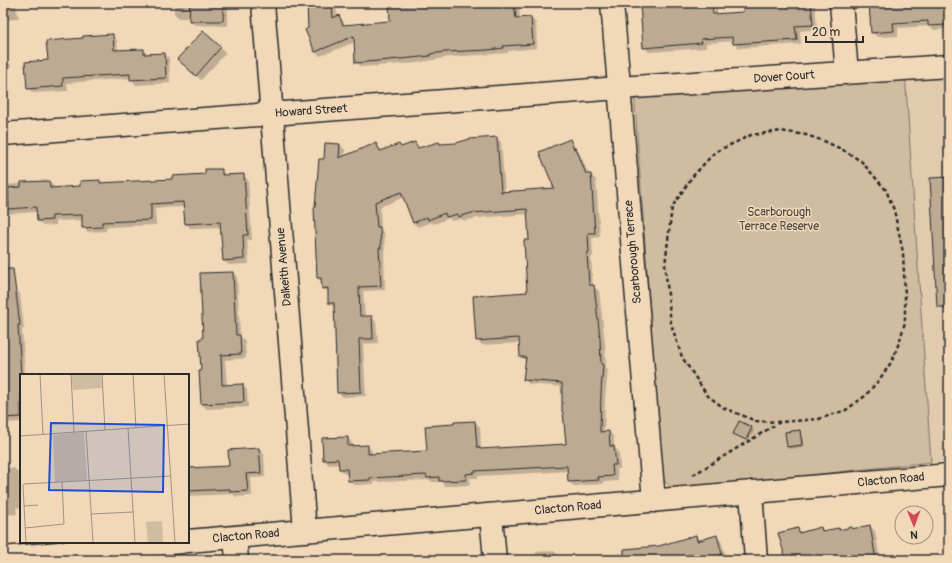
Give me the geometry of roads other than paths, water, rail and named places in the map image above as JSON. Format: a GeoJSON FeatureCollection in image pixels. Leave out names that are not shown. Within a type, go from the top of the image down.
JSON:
{"type":"FeatureCollection","features":[{"type":"Feature","properties":{"kind":"street","name":"Dalkeith Avenue"},"geometry":{"type":"LineString","coordinates":[[263,3],[305,531]]}},
{"type":"Feature","properties":{"kind":"street","name":"Scarborough Terrace"},"geometry":{"type":"LineString","coordinates":[[612,3],[654,501]]}},
{"type":"Feature","properties":{"kind":"street"},"geometry":{"type":"LineString","coordinates":[[841,3],[847,73]]}},
{"type":"Feature","properties":{"kind":"street","name":"Dover Court"},"geometry":{"type":"LineString","coordinates":[[619,88],[949,66]]}},
{"type":"Feature","properties":{"kind":"street","name":"Howard Street"},"geometry":{"type":"LineString","coordinates":[[3,134],[619,88]]}},
{"type":"Feature","properties":{"kind":"street","name":"Clacton Road"},"geometry":{"type":"LineString","coordinates":[[189,542],[949,475]]}},
{"type":"Feature","properties":{"kind":"street"},"geometry":{"type":"LineString","coordinates":[[750,492],[756,560]]}},
{"type":"Feature","properties":{"kind":"street"},"geometry":{"type":"LineString","coordinates":[[491,515],[495,560]]}},
{"type":"Feature","properties":{"kind":"street"},"geometry":{"type":"LineString","coordinates":[[235,537],[237,560]]}},
{"type":"Feature","properties":{"kind":"street"},"geometry":{"type":"LineString","coordinates":[[3,558],[171,543]]}},
{"type":"Feature","properties":{"kind":"park label","name":"Scarborough Terrace Reserve"},"geometry":{"type":"Point","coordinates":[779,219]}}]}
